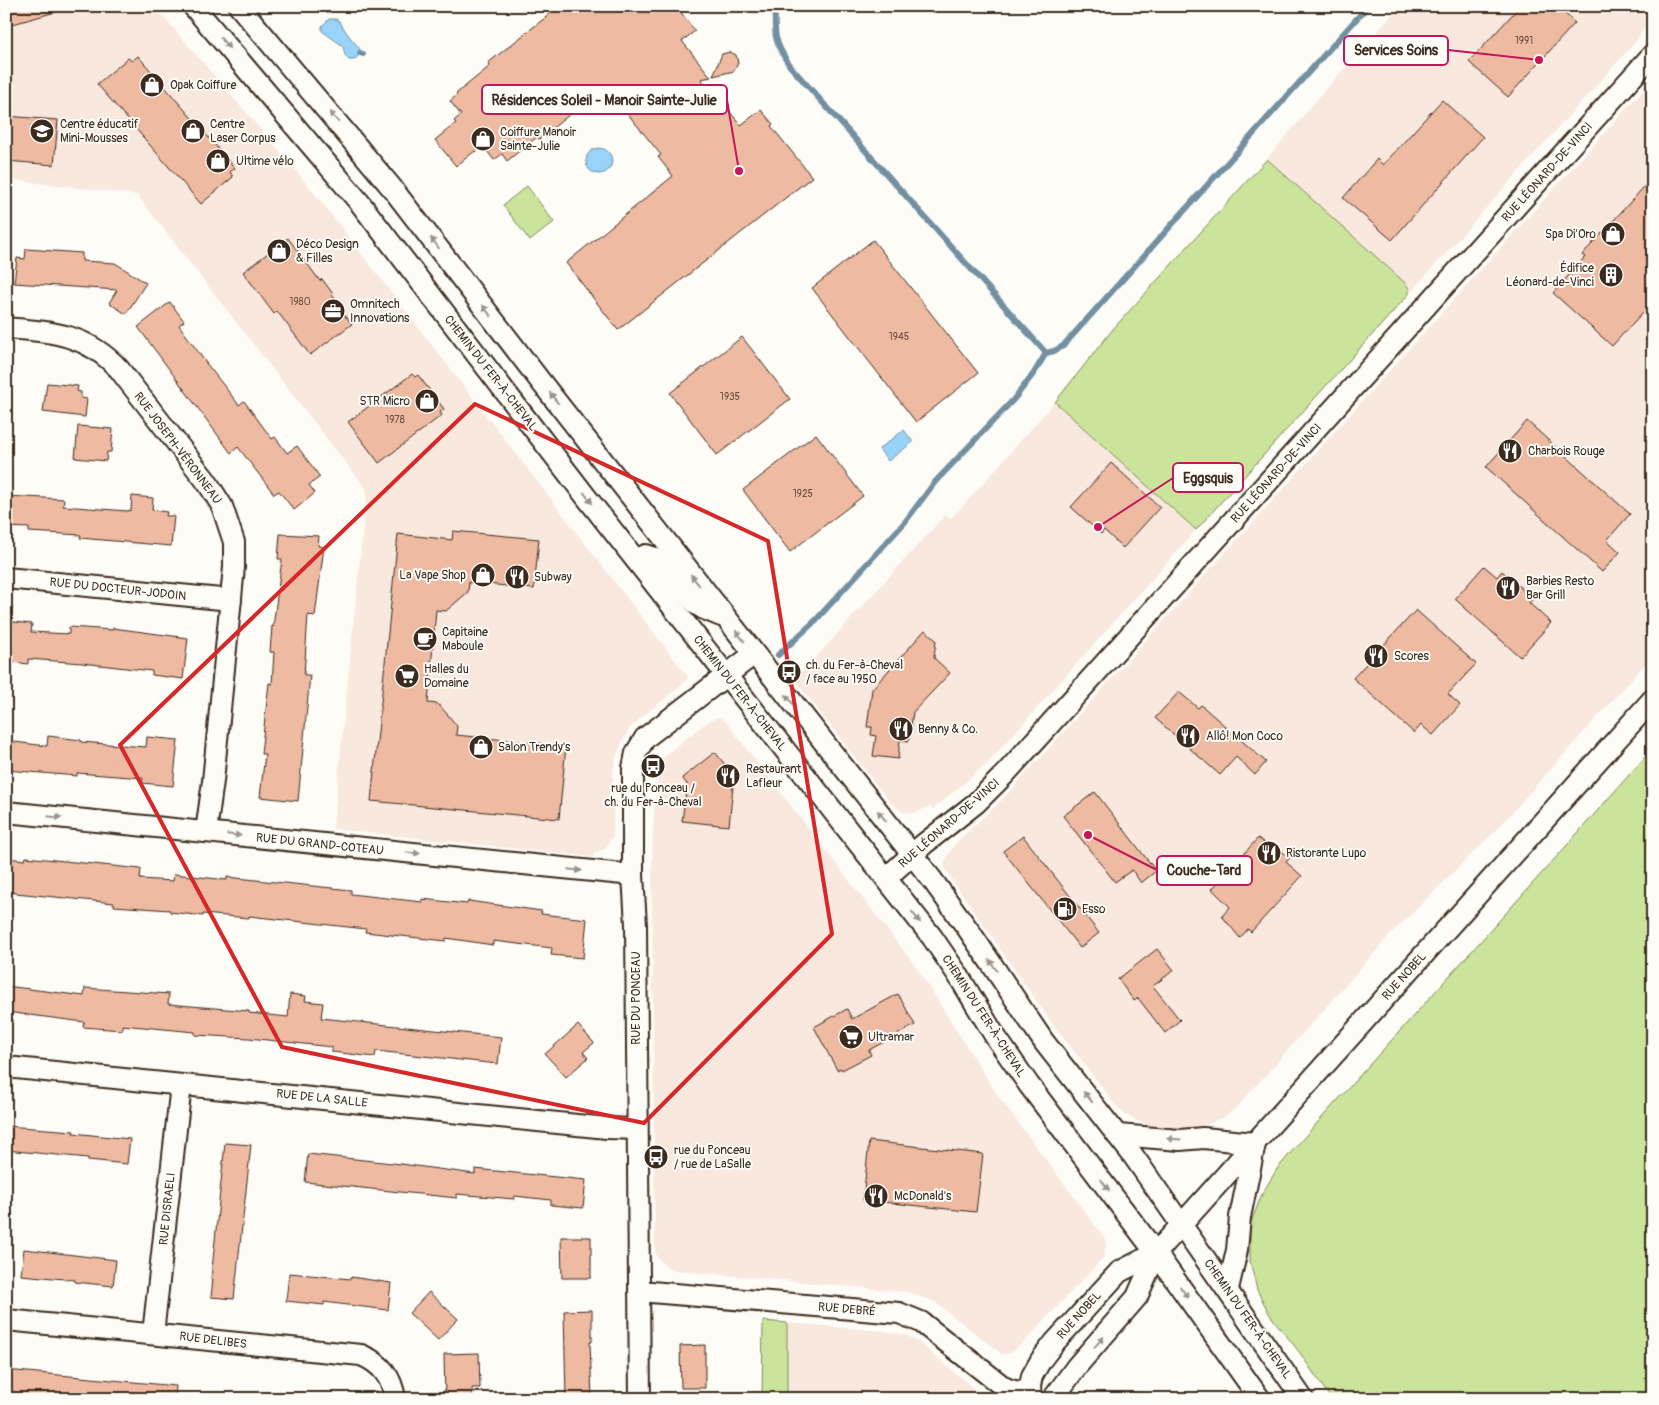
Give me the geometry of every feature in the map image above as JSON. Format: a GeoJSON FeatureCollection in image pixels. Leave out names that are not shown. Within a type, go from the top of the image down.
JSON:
{"type":"FeatureCollection","features":[{"type":"Feature","properties":{"kind":"street","name":"CHEMIN DU FER-À-CHEVAL"},"geometry":{"type":"LineString","coordinates":[[193,6],[360,203],[636,560],[886,878],[948,960],[995,1036],[1029,1085],[1156,1252],[1260,1399]]}},
{"type":"Feature","properties":{"kind":"street","name":"CHEMIN DU FER-À-CHEVAL"},"geometry":{"type":"LineString","coordinates":[[239,6],[392,188],[541,382],[912,854],[961,920],[1044,1042],[1118,1135],[1228,1289],[1303,1399]]}},
{"type":"Feature","properties":{"kind":"street","name":"RUE LÉONARD-DE-VINCI"},"geometry":{"type":"LineString","coordinates":[[886,878],[912,854],[976,803],[1011,768],[1653,54]]}},
{"type":"Feature","properties":{"kind":"street","name":"RUE JOSEPH-VÉRONNEAU"},"geometry":{"type":"LineString","coordinates":[[6,328],[67,336],[80,340],[96,349],[119,369],[207,482],[222,506],[234,542],[234,567],[214,781],[206,832]]}},
{"type":"Feature","properties":{"kind":"street"},"geometry":{"type":"LineString","coordinates":[[636,560],[646,555],[655,558],[696,604],[726,618]]}},
{"type":"Feature","properties":{"kind":"street","name":"RUE DU DOCTEUR-JODOIN"},"geometry":{"type":"LineString","coordinates":[[6,578],[230,600]]}},
{"type":"Feature","properties":{"kind":"street","name":"RUE DU PONCEAU"},"geometry":{"type":"LineString","coordinates":[[640,1399],[636,925],[633,875],[632,781],[636,752],[645,738],[654,730],[754,654]]}},
{"type":"Feature","properties":{"kind":"street","name":"RUE NOBEL"},"geometry":{"type":"LineString","coordinates":[[1053,1399],[1077,1366],[1137,1297],[1156,1252],[1653,700]]}},
{"type":"Feature","properties":{"kind":"street","name":"RUE DU GRAND-COTEAU"},"geometry":{"type":"LineString","coordinates":[[6,812],[633,875]]}},
{"type":"Feature","properties":{"kind":"street","name":"RUE DE LA SALLE"},"geometry":{"type":"LineString","coordinates":[[6,1067],[607,1128],[637,1129]]}},
{"type":"Feature","properties":{"kind":"street","name":"RUE DISRAELI"},"geometry":{"type":"LineString","coordinates":[[153,1334],[181,1085]]}},
{"type":"Feature","properties":{"kind":"street"},"geometry":{"type":"LineString","coordinates":[[1118,1135],[1180,1140],[1203,1138],[1255,1143],[1240,1218],[1237,1250],[1228,1289]]}},
{"type":"Feature","properties":{"kind":"street","name":"RUE NOBEL"},"geometry":{"type":"LineString","coordinates":[[1030,1396],[1032,1376],[1036,1367],[1068,1327],[1119,1272],[1156,1252]]}},
{"type":"Feature","properties":{"kind":"street","name":"RUE DEBRÉ"},"geometry":{"type":"LineString","coordinates":[[639,1291],[898,1313],[922,1322],[1005,1388],[1030,1396]]}},
{"type":"Feature","properties":{"kind":"street","name":"RUE DELIBES"},"geometry":{"type":"LineString","coordinates":[[6,1320],[361,1356],[376,1362],[381,1368],[393,1388],[395,1399]]}},
{"type":"Feature","properties":{"kind":"highlighted area"},"geometry":{"type":"Polygon","coordinates":[[[475,404],[768,541],[832,934],[644,1123],[282,1047],[120,745],[475,404]]]}},
{"type":"Feature","properties":{"kind":"shaded area"},"geometry":{"type":"Polygon","coordinates":[[[6,6],[154,6],[323,204],[688,677],[685,682],[630,728],[623,740],[613,771],[613,836],[605,849],[593,853],[593,857],[333,829],[367,490],[137,195],[6,179],[6,6]]]}},
{"type":"Feature","properties":{"kind":"shaded area"},"geometry":{"type":"Polygon","coordinates":[[[1400,6],[1642,6],[1645,24],[1638,39],[1409,294],[1409,288],[1402,280],[1267,159],[1400,6]]]}},
{"type":"Feature","properties":{"kind":"shaded area"},"geometry":{"type":"Polygon","coordinates":[[[1653,79],[1653,655],[1499,827],[1392,933],[1237,1107],[1227,1115],[1211,1123],[1194,1128],[1176,1130],[1155,1128],[1135,1120],[1114,1104],[1051,1022],[951,878],[946,870],[945,863],[947,857],[956,843],[1004,798],[1653,79]]]}},
{"type":"Feature","properties":{"kind":"shaded area"},"geometry":{"type":"Polygon","coordinates":[[[1055,402],[1196,530],[986,765],[933,809],[930,806],[914,813],[903,812],[889,801],[794,679],[810,664],[946,514],[951,518],[963,506],[1055,402]]]}},
{"type":"Feature","properties":{"kind":"shaded area"},"geometry":{"type":"Polygon","coordinates":[[[719,717],[726,722],[917,968],[1000,1099],[1104,1237],[1106,1245],[1104,1257],[1023,1343],[1009,1354],[1002,1354],[935,1302],[908,1292],[674,1270],[667,1268],[657,1257],[655,1252],[652,890],[653,827],[658,771],[662,760],[669,752],[707,722],[719,717]]]}},
{"type":"Feature","properties":{"kind":"shaded area"},"geometry":{"type":"Polygon","coordinates":[[[787,1323],[906,1335],[918,1342],[986,1399],[787,1399],[787,1323]]]}},
{"type":"Feature","properties":{"kind":"green space"},"geometry":{"type":"Polygon","coordinates":[[[1267,159],[1402,280],[1409,288],[1409,294],[1196,530],[1055,402],[1113,329],[1267,159]]]}},
{"type":"Feature","properties":{"kind":"green space"},"geometry":{"type":"Polygon","coordinates":[[[527,186],[554,222],[530,241],[503,205],[527,186]]]}},
{"type":"Feature","properties":{"kind":"green space"},"geometry":{"type":"Polygon","coordinates":[[[1653,748],[1653,1399],[1331,1399],[1300,1353],[1270,1315],[1257,1290],[1250,1261],[1250,1225],[1262,1194],[1277,1169],[1300,1142],[1653,748]]]}},
{"type":"Feature","properties":{"kind":"green space"},"geometry":{"type":"Polygon","coordinates":[[[763,1321],[787,1323],[787,1399],[762,1399],[763,1321]]]}},
{"type":"Feature","properties":{"kind":"water"},"geometry":{"type":"Polygon","coordinates":[[[329,19],[339,21],[360,49],[360,53],[355,60],[349,60],[345,55],[343,46],[322,31],[322,26],[329,19]]]}},
{"type":"Feature","properties":{"kind":"water"},"geometry":{"type":"Polygon","coordinates":[[[599,148],[608,152],[612,161],[608,170],[599,174],[590,170],[586,161],[590,152],[599,148]]]}},
{"type":"Feature","properties":{"kind":"water"},"geometry":{"type":"Polygon","coordinates":[[[904,430],[913,442],[888,461],[879,449],[904,430]]]}},
{"type":"Feature","properties":{"kind":"building"},"geometry":{"type":"Polygon","coordinates":[[[6,6],[59,6],[59,11],[6,26],[6,6]]]}},
{"type":"Feature","properties":{"kind":"building"},"geometry":{"type":"Polygon","coordinates":[[[544,6],[676,6],[695,31],[682,41],[711,77],[701,79],[725,110],[728,110],[741,125],[761,110],[773,124],[771,126],[812,177],[618,330],[566,263],[673,176],[658,157],[661,155],[604,87],[539,139],[537,137],[507,161],[502,154],[494,160],[483,146],[456,166],[435,140],[456,123],[454,121],[461,115],[450,101],[490,66],[488,63],[550,14],[544,6]]]}},
{"type":"Feature","properties":{"kind":"building"},"geometry":{"type":"Polygon","coordinates":[[[1520,6],[1557,6],[1575,23],[1508,97],[1469,62],[1520,6]]]}},
{"type":"Feature","properties":{"kind":"building"},"geometry":{"type":"Polygon","coordinates":[[[730,52],[736,55],[738,63],[734,71],[713,76],[722,54],[730,52]]]}},
{"type":"Feature","properties":{"kind":"building"},"geometry":{"type":"Polygon","coordinates":[[[138,56],[235,168],[230,172],[233,177],[201,204],[97,84],[128,58],[132,61],[138,56]]]}},
{"type":"Feature","properties":{"kind":"building"},"geometry":{"type":"Polygon","coordinates":[[[1442,100],[1483,137],[1392,240],[1343,198],[1377,159],[1383,165],[1442,100]]]}},
{"type":"Feature","properties":{"kind":"building"},"geometry":{"type":"Polygon","coordinates":[[[6,116],[58,120],[54,165],[6,161],[6,116]]]}},
{"type":"Feature","properties":{"kind":"building","name":"Édifice Léonard-de-Vinci"},"geometry":{"type":"Polygon","coordinates":[[[1653,177],[1653,301],[1612,346],[1553,293],[1585,257],[1582,255],[1653,177]]]}},
{"type":"Feature","properties":{"kind":"building"},"geometry":{"type":"Polygon","coordinates":[[[288,238],[320,281],[322,279],[344,311],[342,312],[352,324],[310,355],[277,311],[274,314],[243,272],[288,238]]]}},
{"type":"Feature","properties":{"kind":"building"},"geometry":{"type":"Polygon","coordinates":[[[873,240],[978,373],[916,422],[812,288],[873,240]]]}},
{"type":"Feature","properties":{"kind":"building"},"geometry":{"type":"Polygon","coordinates":[[[26,249],[82,253],[82,261],[115,263],[146,283],[126,314],[109,303],[117,290],[14,283],[17,258],[25,259],[26,249]]]}},
{"type":"Feature","properties":{"kind":"building"},"geometry":{"type":"Polygon","coordinates":[[[170,302],[184,321],[179,325],[239,405],[244,401],[272,439],[275,437],[287,453],[297,446],[320,477],[309,485],[315,493],[294,510],[279,491],[274,494],[238,447],[231,453],[138,327],[170,302]]]}},
{"type":"Feature","properties":{"kind":"building"},"geometry":{"type":"Polygon","coordinates":[[[742,337],[790,399],[717,455],[670,393],[742,337]]]}},
{"type":"Feature","properties":{"kind":"building"},"geometry":{"type":"Polygon","coordinates":[[[412,374],[415,377],[418,375],[444,409],[440,412],[442,415],[379,463],[348,422],[412,374]]]}},
{"type":"Feature","properties":{"kind":"building"},"geometry":{"type":"Polygon","coordinates":[[[47,383],[78,386],[77,391],[81,392],[81,398],[87,399],[85,417],[43,412],[47,383]]]}},
{"type":"Feature","properties":{"kind":"building"},"geometry":{"type":"Polygon","coordinates":[[[1527,421],[1630,514],[1607,540],[1620,552],[1602,572],[1486,467],[1527,421]]]}},
{"type":"Feature","properties":{"kind":"building"},"geometry":{"type":"Polygon","coordinates":[[[78,426],[113,429],[111,452],[107,452],[106,461],[75,458],[78,426]]]}},
{"type":"Feature","properties":{"kind":"building"},"geometry":{"type":"Polygon","coordinates":[[[816,434],[863,496],[790,552],[743,490],[816,434]]]}},
{"type":"Feature","properties":{"kind":"building"},"geometry":{"type":"Polygon","coordinates":[[[1111,463],[1160,507],[1123,548],[1104,530],[1101,534],[1071,507],[1111,463]]]}},
{"type":"Feature","properties":{"kind":"building"},"geometry":{"type":"Polygon","coordinates":[[[6,496],[64,499],[63,506],[127,511],[131,510],[132,496],[153,498],[152,510],[167,512],[166,516],[174,516],[171,546],[80,538],[81,535],[29,532],[29,528],[6,527],[6,496]]]}},
{"type":"Feature","properties":{"kind":"building","name":"Halles du Domaine"},"geometry":{"type":"Polygon","coordinates":[[[453,531],[539,539],[534,589],[469,582],[468,592],[446,611],[436,610],[428,703],[438,704],[447,714],[457,726],[456,735],[566,746],[559,819],[371,801],[398,534],[452,540],[453,531]]]}},
{"type":"Feature","properties":{"kind":"building"},"geometry":{"type":"Polygon","coordinates":[[[280,534],[319,536],[318,546],[324,547],[315,616],[308,615],[304,675],[310,675],[298,801],[260,797],[265,754],[261,754],[269,683],[272,684],[274,652],[270,652],[272,626],[282,559],[278,559],[280,534]]]}},
{"type":"Feature","properties":{"kind":"building"},"geometry":{"type":"Polygon","coordinates":[[[1484,566],[1497,577],[1502,571],[1533,599],[1529,603],[1551,623],[1520,657],[1455,599],[1484,566]]]}},
{"type":"Feature","properties":{"kind":"building"},"geometry":{"type":"Polygon","coordinates":[[[1416,610],[1476,664],[1448,694],[1460,705],[1433,735],[1421,725],[1414,733],[1353,678],[1368,662],[1364,657],[1370,650],[1376,644],[1381,648],[1416,610]]]}},
{"type":"Feature","properties":{"kind":"building"},"geometry":{"type":"Polygon","coordinates":[[[6,621],[32,624],[31,632],[69,634],[69,627],[113,630],[113,628],[188,638],[183,679],[152,675],[152,671],[82,663],[28,659],[28,664],[6,661],[6,621]]]}},
{"type":"Feature","properties":{"kind":"building"},"geometry":{"type":"Polygon","coordinates":[[[925,630],[936,640],[934,658],[950,673],[913,712],[909,741],[900,740],[898,759],[873,756],[876,736],[871,735],[872,727],[867,727],[872,689],[925,630]]]}},
{"type":"Feature","properties":{"kind":"building"},"geometry":{"type":"Polygon","coordinates":[[[1179,692],[1198,708],[1201,705],[1266,762],[1255,775],[1236,757],[1220,775],[1155,718],[1179,692]]]}},
{"type":"Feature","properties":{"kind":"building"},"geometry":{"type":"Polygon","coordinates":[[[48,736],[81,740],[81,742],[146,747],[147,737],[178,740],[173,786],[142,783],[143,778],[77,773],[77,776],[6,770],[6,741],[47,746],[48,736]]]}},
{"type":"Feature","properties":{"kind":"building"},"geometry":{"type":"Polygon","coordinates":[[[715,752],[734,776],[729,826],[682,821],[687,784],[682,778],[715,752]]]}},
{"type":"Feature","properties":{"kind":"building"},"geometry":{"type":"Polygon","coordinates":[[[1095,792],[1156,871],[1141,883],[1132,870],[1115,882],[1063,816],[1095,792]]]}},
{"type":"Feature","properties":{"kind":"building","name":"Esso"},"geometry":{"type":"Polygon","coordinates":[[[1023,836],[1099,933],[1080,948],[1003,851],[1023,836]]]}},
{"type":"Feature","properties":{"kind":"building"},"geometry":{"type":"Polygon","coordinates":[[[1258,838],[1270,848],[1273,844],[1290,858],[1286,862],[1302,876],[1251,932],[1248,929],[1240,938],[1222,916],[1230,907],[1212,889],[1258,838]]]}},
{"type":"Feature","properties":{"kind":"building"},"geometry":{"type":"Polygon","coordinates":[[[26,857],[141,869],[140,879],[173,881],[174,874],[227,880],[227,877],[351,890],[351,894],[422,902],[422,899],[467,904],[468,901],[542,911],[541,914],[587,919],[583,958],[551,955],[552,948],[493,941],[493,945],[446,938],[446,941],[365,932],[366,929],[249,916],[249,918],[203,914],[203,916],[170,912],[170,910],[114,906],[114,903],[6,892],[6,858],[25,860],[26,857]]]}},
{"type":"Feature","properties":{"kind":"building"},"geometry":{"type":"Polygon","coordinates":[[[1157,949],[1174,970],[1153,986],[1180,1020],[1165,1033],[1138,998],[1134,1001],[1118,979],[1157,949]]]}},
{"type":"Feature","properties":{"kind":"building"},"geometry":{"type":"Polygon","coordinates":[[[6,986],[84,996],[85,988],[169,994],[168,1004],[249,1011],[249,1013],[288,1017],[290,994],[306,996],[305,1001],[323,1003],[321,1018],[501,1037],[498,1064],[376,1051],[375,1057],[332,1052],[332,1047],[249,1038],[195,1035],[195,1032],[122,1025],[122,1030],[83,1027],[84,1022],[6,1012],[6,986]]]}},
{"type":"Feature","properties":{"kind":"building"},"geometry":{"type":"Polygon","coordinates":[[[898,994],[915,1025],[869,1050],[871,1055],[842,1070],[841,1068],[837,1070],[814,1027],[847,1009],[852,1019],[898,994]]]}},
{"type":"Feature","properties":{"kind":"building"},"geometry":{"type":"Polygon","coordinates":[[[578,1025],[594,1043],[583,1052],[588,1058],[566,1077],[545,1054],[578,1025]]]}},
{"type":"Feature","properties":{"kind":"building"},"geometry":{"type":"Polygon","coordinates":[[[6,1126],[74,1131],[73,1133],[130,1139],[127,1164],[6,1150],[6,1126]]]}},
{"type":"Feature","properties":{"kind":"building"},"geometry":{"type":"Polygon","coordinates":[[[869,1141],[983,1154],[976,1212],[863,1200],[869,1141]]]}},
{"type":"Feature","properties":{"kind":"building"},"geometry":{"type":"Polygon","coordinates":[[[225,1143],[251,1145],[234,1299],[211,1297],[213,1279],[211,1279],[225,1143]]]}},
{"type":"Feature","properties":{"kind":"building"},"geometry":{"type":"Polygon","coordinates":[[[308,1154],[475,1174],[475,1169],[586,1180],[583,1208],[551,1205],[551,1200],[514,1196],[514,1199],[457,1194],[457,1198],[305,1182],[308,1154]]]}},
{"type":"Feature","properties":{"kind":"building"},"geometry":{"type":"Polygon","coordinates":[[[561,1237],[591,1237],[591,1278],[562,1278],[561,1237]]]}},
{"type":"Feature","properties":{"kind":"building"},"geometry":{"type":"Polygon","coordinates":[[[24,1249],[116,1260],[113,1286],[21,1275],[24,1249]]]}},
{"type":"Feature","properties":{"kind":"building"},"geometry":{"type":"Polygon","coordinates":[[[289,1273],[351,1279],[351,1277],[391,1283],[388,1310],[324,1302],[324,1305],[286,1301],[289,1273]]]}},
{"type":"Feature","properties":{"kind":"building"},"geometry":{"type":"Polygon","coordinates":[[[429,1292],[458,1319],[438,1340],[409,1313],[429,1292]]]}},
{"type":"Feature","properties":{"kind":"building"},"geometry":{"type":"Polygon","coordinates":[[[592,1310],[592,1342],[590,1342],[592,1399],[566,1399],[564,1311],[592,1310]]]}},
{"type":"Feature","properties":{"kind":"building"},"geometry":{"type":"Polygon","coordinates":[[[705,1345],[705,1388],[681,1388],[680,1346],[705,1345]]]}},
{"type":"Feature","properties":{"kind":"building"},"geometry":{"type":"Polygon","coordinates":[[[479,1353],[480,1388],[472,1388],[473,1399],[445,1399],[444,1354],[479,1353]]]}},
{"type":"Feature","properties":{"kind":"building"},"geometry":{"type":"Polygon","coordinates":[[[6,1370],[176,1386],[175,1399],[46,1399],[6,1395],[6,1370]]]}},
{"type":"Feature","properties":{"kind":"waterway"},"geometry":{"type":"LineString","coordinates":[[775,6],[776,38],[790,66],[1046,353],[1063,346],[1368,6]]}},
{"type":"Feature","properties":{"kind":"waterway"},"geometry":{"type":"LineString","coordinates":[[778,655],[815,621],[905,522],[935,482],[1014,399],[1034,373],[1046,353]]}},
{"type":"Feature","properties":{"kind":"place","name":"Services Soins"},"geometry":{"type":"Point","coordinates":[1539,60]}},
{"type":"Feature","properties":{"kind":"place","name":"Opak Coiffure"},"geometry":{"type":"Point","coordinates":[152,85]}},
{"type":"Feature","properties":{"kind":"place","name":"Centre éducatif Mini-Mousses"},"geometry":{"type":"Point","coordinates":[42,131]}},
{"type":"Feature","properties":{"kind":"place","name":"Centre Laser Corpus"},"geometry":{"type":"Point","coordinates":[193,131]}},
{"type":"Feature","properties":{"kind":"place","name":"Coiffure Manoir Sainte-Julie"},"geometry":{"type":"Point","coordinates":[483,139]}},
{"type":"Feature","properties":{"kind":"place","name":"Ultime vélo"},"geometry":{"type":"Point","coordinates":[218,161]}},
{"type":"Feature","properties":{"kind":"place","name":"Résidences Soleil - Manoir Sainte-Julie"},"geometry":{"type":"Point","coordinates":[739,171]}},
{"type":"Feature","properties":{"kind":"place","name":"Spa Di'Oro"},"geometry":{"type":"Point","coordinates":[1613,234]}},
{"type":"Feature","properties":{"kind":"place","name":"Déco Design & Filles"},"geometry":{"type":"Point","coordinates":[279,251]}},
{"type":"Feature","properties":{"kind":"place","name":"Édifice Léonard-de-Vinci"},"geometry":{"type":"Point","coordinates":[1611,275]}},
{"type":"Feature","properties":{"kind":"place","name":"Omnitech Innovations"},"geometry":{"type":"Point","coordinates":[333,311]}},
{"type":"Feature","properties":{"kind":"place","name":"STR Micro"},"geometry":{"type":"Point","coordinates":[427,401]}},
{"type":"Feature","properties":{"kind":"place","name":"Charbois Rouge"},"geometry":{"type":"Point","coordinates":[1510,451]}},
{"type":"Feature","properties":{"kind":"place","name":"Eggsquis"},"geometry":{"type":"Point","coordinates":[1098,527]}},
{"type":"Feature","properties":{"kind":"place","name":"La Vape Shop"},"geometry":{"type":"Point","coordinates":[483,575]}},
{"type":"Feature","properties":{"kind":"place","name":"Subway"},"geometry":{"type":"Point","coordinates":[517,577]}},
{"type":"Feature","properties":{"kind":"place","name":"Barbies Resto Bar Grill"},"geometry":{"type":"Point","coordinates":[1508,588]}},
{"type":"Feature","properties":{"kind":"place","name":"Capitaine Maboule"},"geometry":{"type":"Point","coordinates":[425,639]}},
{"type":"Feature","properties":{"kind":"place","name":"Scores"},"geometry":{"type":"Point","coordinates":[1376,656]}},
{"type":"Feature","properties":{"kind":"place","name":"ch. du Fer-à-Cheval / face au 1950"},"geometry":{"type":"Point","coordinates":[789,672]}},
{"type":"Feature","properties":{"kind":"place","name":"Halles du Domaine"},"geometry":{"type":"Point","coordinates":[407,676]}},
{"type":"Feature","properties":{"kind":"place","name":"Benny & Co."},"geometry":{"type":"Point","coordinates":[901,729]}},
{"type":"Feature","properties":{"kind":"place","name":"Allô! Mon Coco"},"geometry":{"type":"Point","coordinates":[1188,736]}},
{"type":"Feature","properties":{"kind":"place","name":"Salon Trendy's"},"geometry":{"type":"Point","coordinates":[481,747]}},
{"type":"Feature","properties":{"kind":"place","name":"rue du Ponceau / ch. du Fer-à-Cheval"},"geometry":{"type":"Point","coordinates":[653,766]}},
{"type":"Feature","properties":{"kind":"place","name":"Restaurant Lafleur"},"geometry":{"type":"Point","coordinates":[728,776]}},
{"type":"Feature","properties":{"kind":"place","name":"Couche-Tard"},"geometry":{"type":"Point","coordinates":[1088,835]}},
{"type":"Feature","properties":{"kind":"place","name":"Ristorante Lupo"},"geometry":{"type":"Point","coordinates":[1269,853]}},
{"type":"Feature","properties":{"kind":"place","name":"Esso"},"geometry":{"type":"Point","coordinates":[1065,909]}},
{"type":"Feature","properties":{"kind":"place","name":"Ultramar"},"geometry":{"type":"Point","coordinates":[851,1037]}},
{"type":"Feature","properties":{"kind":"place","name":"rue du Ponceau / rue de LaSalle"},"geometry":{"type":"Point","coordinates":[656,1157]}},
{"type":"Feature","properties":{"kind":"place","name":"McDonald's"},"geometry":{"type":"Point","coordinates":[876,1196]}}]}
